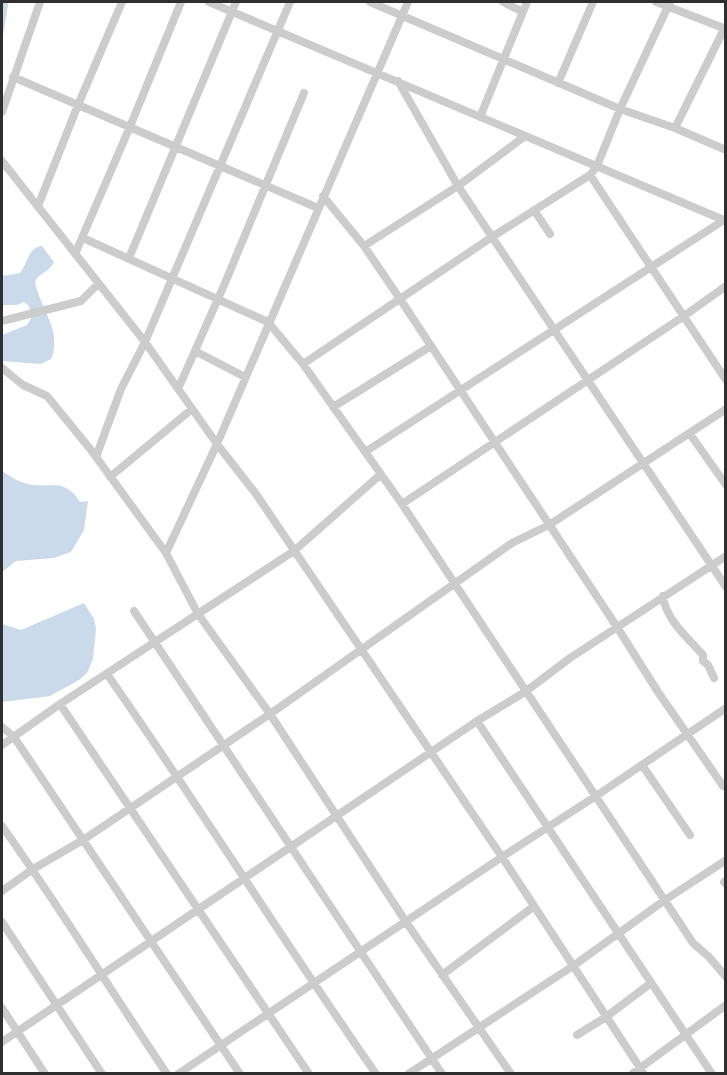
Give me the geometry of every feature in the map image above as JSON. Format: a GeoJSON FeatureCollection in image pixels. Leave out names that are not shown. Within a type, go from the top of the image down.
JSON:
{"type":"FeatureCollection","features":[{"type":"Feature","properties":{"kind":"street"},"geometry":{"type":"LineString","coordinates":[[2,112],[40,2]]}},
{"type":"Feature","properties":{"kind":"street"},"geometry":{"type":"LineString","coordinates":[[38,206],[122,2]]}},
{"type":"Feature","properties":{"kind":"street"},"geometry":{"type":"LineString","coordinates":[[75,254],[181,2]]}},
{"type":"Feature","properties":{"kind":"street"},"geometry":{"type":"LineString","coordinates":[[209,2],[725,221]]}},
{"type":"Feature","properties":{"kind":"street"},"geometry":{"type":"LineString","coordinates":[[129,258],[236,2]]}},
{"type":"Feature","properties":{"kind":"street"},"geometry":{"type":"LineString","coordinates":[[96,457],[121,389],[145,342],[290,2]]}},
{"type":"Feature","properties":{"kind":"street"},"geometry":{"type":"LineString","coordinates":[[370,2],[620,110],[675,128],[726,150]]}},
{"type":"Feature","properties":{"kind":"street"},"geometry":{"type":"LineString","coordinates":[[166,553],[217,444],[408,2]]}},
{"type":"Feature","properties":{"kind":"street"},"geometry":{"type":"LineString","coordinates":[[504,2],[523,12]]}},
{"type":"Feature","properties":{"kind":"street"},"geometry":{"type":"LineString","coordinates":[[480,117],[527,2]]}},
{"type":"Feature","properties":{"kind":"street"},"geometry":{"type":"LineString","coordinates":[[558,83],[593,2]]}},
{"type":"Feature","properties":{"kind":"street"},"geometry":{"type":"LineString","coordinates":[[656,2],[669,4],[725,29],[675,128]]}},
{"type":"Feature","properties":{"kind":"street"},"geometry":{"type":"LineString","coordinates":[[303,364],[492,237],[590,175],[597,166],[669,4]]}},
{"type":"Feature","properties":{"kind":"street"},"geometry":{"type":"LineString","coordinates":[[13,77],[129,129],[318,208]]}},
{"type":"Feature","properties":{"kind":"street"},"geometry":{"type":"LineString","coordinates":[[398,81],[458,186],[726,587]]}},
{"type":"Feature","properties":{"kind":"street"},"geometry":{"type":"LineString","coordinates":[[178,389],[304,93]]}},
{"type":"Feature","properties":{"kind":"street"},"geometry":{"type":"LineString","coordinates":[[364,246],[458,186],[525,136]]}},
{"type":"Feature","properties":{"kind":"street"},"geometry":{"type":"LineString","coordinates":[[2,161],[145,342],[217,444],[256,494],[432,753],[642,1071]]}},
{"type":"Feature","properties":{"kind":"street"},"geometry":{"type":"LineString","coordinates":[[590,175],[726,380]]}},
{"type":"Feature","properties":{"kind":"street"},"geometry":{"type":"LineString","coordinates":[[323,196],[364,246],[400,299],[686,734],[692,739],[723,786]]}},
{"type":"Feature","properties":{"kind":"street"},"geometry":{"type":"LineString","coordinates":[[534,210],[550,234]]}},
{"type":"Feature","properties":{"kind":"street"},"geometry":{"type":"LineString","coordinates":[[365,452],[725,221]]}},
{"type":"Feature","properties":{"kind":"street"},"geometry":{"type":"LineString","coordinates":[[83,238],[268,322],[303,364],[402,504],[693,943],[726,977]]}},
{"type":"Feature","properties":{"kind":"street"},"geometry":{"type":"LineString","coordinates":[[2,321],[81,301],[98,284]]}},
{"type":"Feature","properties":{"kind":"street"},"geometry":{"type":"LineString","coordinates":[[402,504],[726,286]]}},
{"type":"Feature","properties":{"kind":"street"},"geometry":{"type":"LineString","coordinates":[[333,407],[431,346]]}},
{"type":"Feature","properties":{"kind":"street"},"geometry":{"type":"LineString","coordinates":[[195,351],[245,376]]}},
{"type":"Feature","properties":{"kind":"street"},"geometry":{"type":"LineString","coordinates":[[2,368],[23,385],[47,396],[96,457],[166,553],[198,614],[270,714],[406,922],[511,1074]]}},
{"type":"Feature","properties":{"kind":"street"},"geometry":{"type":"LineString","coordinates":[[110,477],[192,409]]}},
{"type":"Feature","properties":{"kind":"street"},"geometry":{"type":"LineString","coordinates":[[2,891],[33,869],[83,840],[222,744],[270,714],[512,543],[549,525],[726,409]]}},
{"type":"Feature","properties":{"kind":"street"},"geometry":{"type":"LineString","coordinates":[[690,434],[726,485]]}},
{"type":"Feature","properties":{"kind":"street"},"geometry":{"type":"LineString","coordinates":[[2,745],[60,704],[294,551],[381,474]]}},
{"type":"Feature","properties":{"kind":"street"},"geometry":{"type":"LineString","coordinates":[[2,1042],[477,721],[525,692],[570,658],[726,556]]}},
{"type":"Feature","properties":{"kind":"street"},"geometry":{"type":"LineString","coordinates":[[663,596],[666,609],[703,655],[703,661],[708,665],[714,678]]}},
{"type":"Feature","properties":{"kind":"street"},"geometry":{"type":"LineString","coordinates":[[134,611],[442,1074]]}},
{"type":"Feature","properties":{"kind":"street"},"geometry":{"type":"LineString","coordinates":[[106,674],[177,775],[313,984],[376,1074]]}},
{"type":"Feature","properties":{"kind":"street"},"geometry":{"type":"LineString","coordinates":[[60,704],[309,1074]]}},
{"type":"Feature","properties":{"kind":"street"},"geometry":{"type":"LineString","coordinates":[[178,1074],[726,708]]}},
{"type":"Feature","properties":{"kind":"street"},"geometry":{"type":"LineString","coordinates":[[477,721],[712,1074]]}},
{"type":"Feature","properties":{"kind":"street"},"geometry":{"type":"LineString","coordinates":[[2,727],[14,736],[240,1074]]}},
{"type":"Feature","properties":{"kind":"street"},"geometry":{"type":"LineString","coordinates":[[642,765],[690,835]]}},
{"type":"Feature","properties":{"kind":"street"},"geometry":{"type":"LineString","coordinates":[[2,826],[33,869],[100,975],[167,1074]]}},
{"type":"Feature","properties":{"kind":"street"},"geometry":{"type":"LineString","coordinates":[[408,1074],[478,1026],[573,966],[665,900],[726,860]]}},
{"type":"Feature","properties":{"kind":"street"},"geometry":{"type":"LineString","coordinates":[[442,975],[533,907]]}},
{"type":"Feature","properties":{"kind":"street"},"geometry":{"type":"LineString","coordinates":[[2,922],[55,1006],[102,1074]]}},
{"type":"Feature","properties":{"kind":"street"},"geometry":{"type":"LineString","coordinates":[[577,1035],[606,1017],[651,983]]}},
{"type":"Feature","properties":{"kind":"street"},"geometry":{"type":"LineString","coordinates":[[632,1074],[642,1071],[685,1033],[726,1005]]}},
{"type":"Feature","properties":{"kind":"street"},"geometry":{"type":"LineString","coordinates":[[2,1008],[45,1074]]}},
{"type":"Feature","properties":{"kind":"water"},"geometry":{"type":"Polygon","coordinates":[[[2,2],[8,2],[8,5],[2,42],[2,2]]]}},
{"type":"Feature","properties":{"kind":"water"},"geometry":{"type":"Polygon","coordinates":[[[42,246],[54,262],[35,282],[53,330],[54,349],[51,359],[41,364],[2,361],[2,335],[27,325],[32,317],[29,306],[24,302],[17,305],[2,305],[2,276],[20,273],[31,252],[42,246]]]}},
{"type":"Feature","properties":{"kind":"water"},"geometry":{"type":"Polygon","coordinates":[[[2,471],[24,483],[63,487],[74,494],[80,502],[88,501],[84,530],[71,552],[54,558],[16,561],[2,572],[2,471]]]}},
{"type":"Feature","properties":{"kind":"water"},"geometry":{"type":"Polygon","coordinates":[[[84,603],[94,619],[96,629],[93,659],[87,673],[50,696],[2,702],[2,624],[21,630],[84,603]]]}}]}
